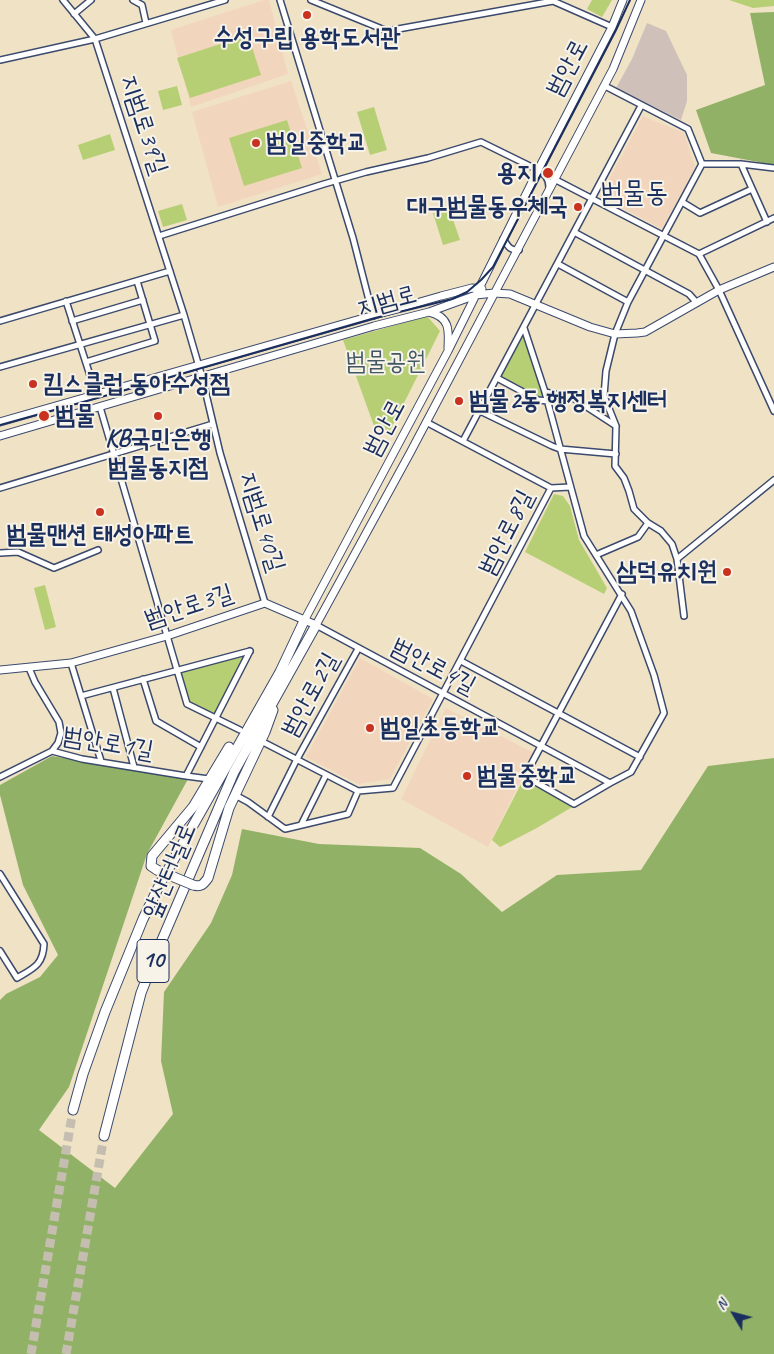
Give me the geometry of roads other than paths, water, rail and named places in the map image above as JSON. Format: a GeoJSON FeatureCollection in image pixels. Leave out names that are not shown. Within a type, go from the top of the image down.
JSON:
{"type":"FeatureCollection","features":[{"type":"Feature","properties":{"kind":"highway","name":"범안로"},"geometry":{"type":"LineString","coordinates":[[213,790],[280,672],[304,621]]}},
{"type":"Feature","properties":{"kind":"highway","name":"범안로"},"geometry":{"type":"LineString","coordinates":[[223,794],[316,625]]}},
{"type":"Feature","properties":{"kind":"highway"},"geometry":{"type":"LineString","coordinates":[[280,672],[240,730],[193,807],[152,856],[151,866],[192,885],[199,887],[203,885],[208,878],[229,808],[261,741],[282,686]]}},
{"type":"Feature","properties":{"kind":"highway","name":"앞산터널로"},"geometry":{"type":"LineString","coordinates":[[73,1110],[83,1074],[105,1012],[135,937],[161,882],[213,790]]}},
{"type":"Feature","properties":{"kind":"highway","name":"앞산터널로"},"geometry":{"type":"LineString","coordinates":[[104,1136],[141,993],[223,794]]}},
{"type":"Feature","properties":{"kind":"main road","name":"범안로"},"geometry":{"type":"LineString","coordinates":[[304,621],[448,351],[503,238],[612,27],[623,0]]}},
{"type":"Feature","properties":{"kind":"main road","name":"범안로"},"geometry":{"type":"LineString","coordinates":[[316,625],[494,293],[519,250],[605,86],[623,48],[641,0]]}},
{"type":"Feature","properties":{"kind":"main road","name":"지범로"},"geometry":{"type":"LineString","coordinates":[[0,436],[364,329],[429,312],[476,295],[510,294],[590,327],[624,335],[645,332],[719,290],[774,267]]}},
{"type":"Feature","properties":{"kind":"main road"},"geometry":{"type":"LineString","coordinates":[[0,422],[472,288],[480,288],[494,293]]}},
{"type":"Feature","properties":{"kind":"main road"},"geometry":{"type":"LineString","coordinates":[[429,312],[438,314],[445,321],[449,329],[448,351]]}},
{"type":"Feature","properties":{"kind":"main road","name":"범안로3길"},"geometry":{"type":"LineString","coordinates":[[0,670],[71,663],[167,636],[266,603],[316,625]]}},
{"type":"Feature","properties":{"kind":"street","name":"지범로39길"},"geometry":{"type":"LineString","coordinates":[[63,0],[95,39],[160,236],[202,377]]}},
{"type":"Feature","properties":{"kind":"street"},"geometry":{"type":"LineString","coordinates":[[74,14],[91,0]]}},
{"type":"Feature","properties":{"kind":"street"},"geometry":{"type":"LineString","coordinates":[[133,0],[142,5],[146,23]]}},
{"type":"Feature","properties":{"kind":"street"},"geometry":{"type":"LineString","coordinates":[[0,60],[95,39],[225,0]]}},
{"type":"Feature","properties":{"kind":"street"},"geometry":{"type":"LineString","coordinates":[[280,0],[353,238],[373,316]]}},
{"type":"Feature","properties":{"kind":"street"},"geometry":{"type":"LineString","coordinates":[[311,0],[387,32],[553,1],[612,27]]}},
{"type":"Feature","properties":{"kind":"street"},"geometry":{"type":"LineString","coordinates":[[605,86],[688,129],[702,164],[628,302],[616,334],[606,371],[604,396],[616,426],[615,466],[624,478],[630,491],[634,509],[661,531],[672,544],[677,560],[684,616]]}},
{"type":"Feature","properties":{"kind":"street"},"geometry":{"type":"LineString","coordinates":[[463,441],[642,106]]}},
{"type":"Feature","properties":{"kind":"street"},"geometry":{"type":"LineString","coordinates":[[160,236],[335,181],[428,158],[481,142],[538,170],[546,176],[549,182],[548,194]]}},
{"type":"Feature","properties":{"kind":"street"},"geometry":{"type":"LineString","coordinates":[[702,164],[741,164],[774,168]]}},
{"type":"Feature","properties":{"kind":"street"},"geometry":{"type":"LineString","coordinates":[[741,164],[767,222]]}},
{"type":"Feature","properties":{"kind":"street"},"geometry":{"type":"LineString","coordinates":[[556,180],[699,254],[719,290],[774,411]]}},
{"type":"Feature","properties":{"kind":"street"},"geometry":{"type":"LineString","coordinates":[[682,202],[700,212],[752,189]]}},
{"type":"Feature","properties":{"kind":"street"},"geometry":{"type":"LineString","coordinates":[[699,254],[774,218]]}},
{"type":"Feature","properties":{"kind":"street"},"geometry":{"type":"LineString","coordinates":[[574,232],[688,294],[697,303]]}},
{"type":"Feature","properties":{"kind":"street"},"geometry":{"type":"LineString","coordinates":[[503,238],[509,248],[519,250]]}},
{"type":"Feature","properties":{"kind":"street"},"geometry":{"type":"LineString","coordinates":[[558,264],[628,302]]}},
{"type":"Feature","properties":{"kind":"street"},"geometry":{"type":"LineString","coordinates":[[0,321],[170,271]]}},
{"type":"Feature","properties":{"kind":"street"},"geometry":{"type":"LineString","coordinates":[[86,362],[155,341],[137,281]]}},
{"type":"Feature","properties":{"kind":"street"},"geometry":{"type":"LineString","coordinates":[[72,321],[143,300]]}},
{"type":"Feature","properties":{"kind":"street"},"geometry":{"type":"LineString","coordinates":[[66,302],[96,394]]}},
{"type":"Feature","properties":{"kind":"street"},"geometry":{"type":"LineString","coordinates":[[0,368],[184,315]]}},
{"type":"Feature","properties":{"kind":"street"},"geometry":{"type":"LineString","coordinates":[[524,328],[548,401],[584,536],[622,594],[631,611],[641,636],[664,713],[631,772],[574,804],[525,776],[622,594]]}},
{"type":"Feature","properties":{"kind":"street"},"geometry":{"type":"LineString","coordinates":[[0,488],[214,426],[202,377]]}},
{"type":"Feature","properties":{"kind":"street"},"geometry":{"type":"LineString","coordinates":[[497,378],[538,400],[548,401]]}},
{"type":"Feature","properties":{"kind":"street"},"geometry":{"type":"LineString","coordinates":[[545,392],[573,398],[616,426]]}},
{"type":"Feature","properties":{"kind":"street"},"geometry":{"type":"LineString","coordinates":[[768,399],[774,396]]}},
{"type":"Feature","properties":{"kind":"street"},"geometry":{"type":"LineString","coordinates":[[100,408],[187,704],[240,730]]}},
{"type":"Feature","properties":{"kind":"street"},"geometry":{"type":"LineString","coordinates":[[480,411],[560,449],[616,454]]}},
{"type":"Feature","properties":{"kind":"street","name":"범안로8길"},"geometry":{"type":"LineString","coordinates":[[426,422],[551,488],[444,694]]}},
{"type":"Feature","properties":{"kind":"street","name":"지범로40길"},"geometry":{"type":"LineString","coordinates":[[214,426],[220,453],[266,603]]}},
{"type":"Feature","properties":{"kind":"street"},"geometry":{"type":"LineString","coordinates":[[677,560],[774,480]]}},
{"type":"Feature","properties":{"kind":"street"},"geometry":{"type":"LineString","coordinates":[[551,488],[570,487]]}},
{"type":"Feature","properties":{"kind":"street"},"geometry":{"type":"LineString","coordinates":[[596,555],[638,537],[648,522]]}},
{"type":"Feature","properties":{"kind":"street"},"geometry":{"type":"LineString","coordinates":[[0,553],[18,552],[54,568],[98,550]]}},
{"type":"Feature","properties":{"kind":"street","name":"범안로4길"},"geometry":{"type":"LineString","coordinates":[[316,625],[610,783]]}},
{"type":"Feature","properties":{"kind":"street","name":"범안로2길"},"geometry":{"type":"LineString","coordinates":[[268,817],[358,649]]}},
{"type":"Feature","properties":{"kind":"street"},"geometry":{"type":"LineString","coordinates":[[81,696],[250,651],[186,776]]}},
{"type":"Feature","properties":{"kind":"street"},"geometry":{"type":"LineString","coordinates":[[461,661],[640,757]]}},
{"type":"Feature","properties":{"kind":"street"},"geometry":{"type":"LineString","coordinates":[[71,663],[101,761]]}},
{"type":"Feature","properties":{"kind":"street"},"geometry":{"type":"LineString","coordinates":[[29,668],[35,682],[60,722],[61,733],[58,743],[52,751]]}},
{"type":"Feature","properties":{"kind":"street"},"geometry":{"type":"LineString","coordinates":[[143,679],[156,722],[201,747]]}},
{"type":"Feature","properties":{"kind":"street"},"geometry":{"type":"LineString","coordinates":[[113,688],[134,767]]}},
{"type":"Feature","properties":{"kind":"street"},"geometry":{"type":"LineString","coordinates":[[235,795],[248,802],[285,829],[348,814],[358,791],[394,788],[444,694]]}},
{"type":"Feature","properties":{"kind":"street","name":"범안로2길"},"geometry":{"type":"LineString","coordinates":[[261,741],[358,791]]}},
{"type":"Feature","properties":{"kind":"street","name":"범안로1길"},"geometry":{"type":"LineString","coordinates":[[0,777],[52,751],[64,755],[209,779]]}},
{"type":"Feature","properties":{"kind":"street"},"geometry":{"type":"LineString","coordinates":[[301,825],[326,775]]}},
{"type":"Feature","properties":{"kind":"street"},"geometry":{"type":"LineString","coordinates":[[0,874],[44,944],[44,953],[41,962],[17,978],[0,951]]}},
{"type":"Feature","properties":{"kind":"tunnel"},"geometry":{"type":"LineString","coordinates":[[31,1354],[73,1110]]}},
{"type":"Feature","properties":{"kind":"tunnel"},"geometry":{"type":"LineString","coordinates":[[66,1354],[104,1136]]}},
{"type":"Feature","properties":{"kind":"railway"},"geometry":{"type":"LineString","coordinates":[[0,425],[375,318],[452,299],[467,292],[493,267],[630,0]]}},
{"type":"Feature","properties":{"kind":"place","name":"수성구립 용학도서관"},"geometry":{"type":"Point","coordinates":[307,15]}},
{"type":"Feature","properties":{"kind":"place","name":"범일중학교"},"geometry":{"type":"Point","coordinates":[256,143]}},
{"type":"Feature","properties":{"kind":"place","name":"용지"},"geometry":{"type":"Point","coordinates":[548,173]}},
{"type":"Feature","properties":{"kind":"place","name":"대구범물동우체국"},"geometry":{"type":"Point","coordinates":[578,207]}},
{"type":"Feature","properties":{"kind":"place","name":"킴스클럽 동아수성점"},"geometry":{"type":"Point","coordinates":[33,384]}},
{"type":"Feature","properties":{"kind":"place","name":"범물2동 행정복지센터"},"geometry":{"type":"Point","coordinates":[459,401]}},
{"type":"Feature","properties":{"kind":"place","name":"범물"},"geometry":{"type":"Point","coordinates":[44,416]}},
{"type":"Feature","properties":{"kind":"place","name":"KB국민은행 범물동지점"},"geometry":{"type":"Point","coordinates":[158,416]}},
{"type":"Feature","properties":{"kind":"place","name":"범물맨션 태성아파트"},"geometry":{"type":"Point","coordinates":[100,512]}},
{"type":"Feature","properties":{"kind":"place","name":"삼덕유치원"},"geometry":{"type":"Point","coordinates":[727,572]}},
{"type":"Feature","properties":{"kind":"place","name":"범일초등학교"},"geometry":{"type":"Point","coordinates":[370,728]}},
{"type":"Feature","properties":{"kind":"place","name":"범물중학교"},"geometry":{"type":"Point","coordinates":[467,776]}},
{"type":"Feature","properties":{"kind":"district","name":"범물동"},"geometry":{"type":"Point","coordinates":[634,194]}},
{"type":"Feature","properties":{"kind":"park label","name":"범물공원"},"geometry":{"type":"Point","coordinates":[386,362]}}]}
